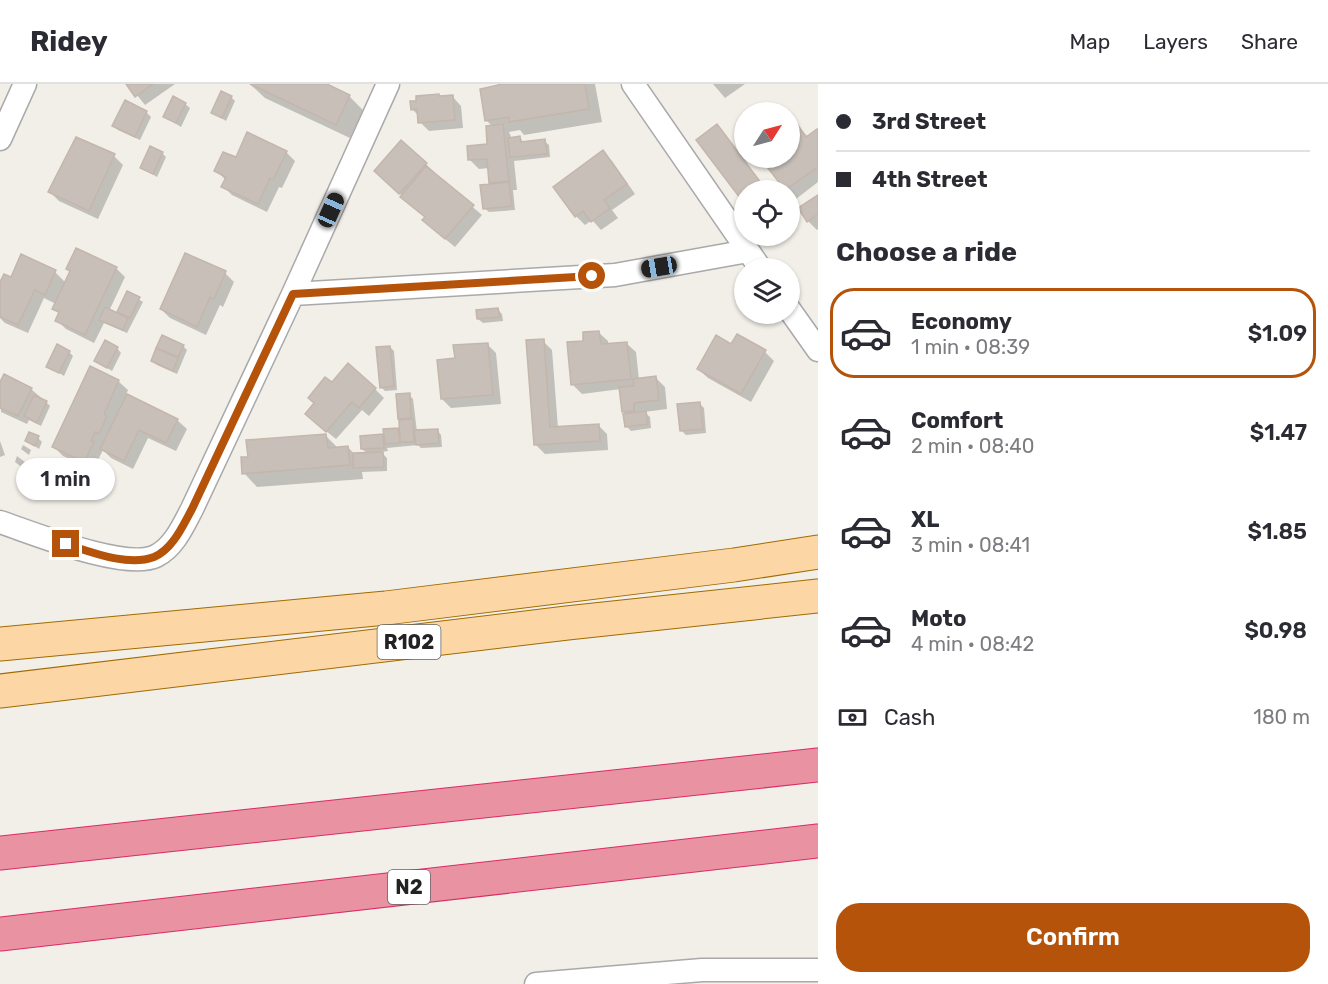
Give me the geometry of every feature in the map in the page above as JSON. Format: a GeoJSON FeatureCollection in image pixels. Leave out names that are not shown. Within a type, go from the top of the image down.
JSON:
{"type":"FeatureCollection","features":[{"type":"Feature","properties":{"kind":"highway"},"geometry":{"type":"LineString","coordinates":[[0,853],[818,765]]}},
{"type":"Feature","properties":{"kind":"highway","name":"N2"},"geometry":{"type":"LineString","coordinates":[[0,934],[818,841]]}},
{"type":"Feature","properties":{"kind":"main road","name":"R102"},"geometry":{"type":"LineString","coordinates":[[0,644],[386,608],[734,565],[818,552]]}},
{"type":"Feature","properties":{"kind":"main road","name":"R102"},"geometry":{"type":"LineString","coordinates":[[0,691],[567,623],[818,596]]}},
{"type":"Feature","properties":{"kind":"street"},"geometry":{"type":"LineString","coordinates":[[0,139],[25,84]]}},
{"type":"Feature","properties":{"kind":"street"},"geometry":{"type":"LineString","coordinates":[[0,522],[110,558],[142,559],[155,556],[172,542],[182,528],[293,294],[388,84]]}},
{"type":"Feature","properties":{"kind":"street"},"geometry":{"type":"LineString","coordinates":[[633,84],[753,258]]}},
{"type":"Feature","properties":{"kind":"street"},"geometry":{"type":"LineString","coordinates":[[293,294],[615,275],[734,262]]}},
{"type":"Feature","properties":{"kind":"street"},"geometry":{"type":"LineString","coordinates":[[800,324],[818,350]]}},
{"type":"Feature","properties":{"kind":"street"},"geometry":{"type":"LineString","coordinates":[[536,984],[702,970],[818,970]]}},
{"type":"Feature","properties":{"kind":"building"},"geometry":{"type":"Polygon","coordinates":[[[126,84],[153,84],[135,97],[126,84]]]}},
{"type":"Feature","properties":{"kind":"building"},"geometry":{"type":"Polygon","coordinates":[[[250,84],[327,84],[350,95],[336,125],[250,84]]]}},
{"type":"Feature","properties":{"kind":"building"},"geometry":{"type":"Polygon","coordinates":[[[503,84],[585,84],[589,109],[509,122],[509,117],[485,121],[480,89],[503,84]]]}},
{"type":"Feature","properties":{"kind":"building"},"geometry":{"type":"Polygon","coordinates":[[[221,91],[232,96],[222,118],[211,113],[221,91]]]}},
{"type":"Feature","properties":{"kind":"building"},"geometry":{"type":"Polygon","coordinates":[[[439,94],[439,96],[453,95],[455,120],[418,123],[417,109],[411,110],[410,101],[416,101],[416,96],[439,94]]]}},
{"type":"Feature","properties":{"kind":"building"},"geometry":{"type":"Polygon","coordinates":[[[173,96],[186,103],[176,123],[163,117],[173,96]]]}},
{"type":"Feature","properties":{"kind":"building"},"geometry":{"type":"Polygon","coordinates":[[[125,100],[147,111],[135,137],[112,126],[125,100]]]}},
{"type":"Feature","properties":{"kind":"building"},"geometry":{"type":"Polygon","coordinates":[[[503,124],[509,181],[489,183],[487,159],[468,160],[467,146],[487,144],[486,126],[503,124]]]}},
{"type":"Feature","properties":{"kind":"building"},"geometry":{"type":"Polygon","coordinates":[[[717,124],[734,147],[734,168],[750,168],[759,180],[734,180],[734,190],[696,140],[717,124]]]}},
{"type":"Feature","properties":{"kind":"building"},"geometry":{"type":"Polygon","coordinates":[[[800,128],[806,137],[817,129],[818,167],[799,180],[777,180],[768,168],[800,168],[800,128]]]}},
{"type":"Feature","properties":{"kind":"building"},"geometry":{"type":"Polygon","coordinates":[[[247,132],[287,151],[273,180],[270,178],[258,204],[221,187],[226,177],[214,171],[223,152],[236,157],[247,132]]]}},
{"type":"Feature","properties":{"kind":"building"},"geometry":{"type":"Polygon","coordinates":[[[520,136],[521,142],[545,139],[547,154],[510,157],[508,138],[520,136]]]}},
{"type":"Feature","properties":{"kind":"building"},"geometry":{"type":"Polygon","coordinates":[[[76,137],[115,154],[89,211],[48,192],[76,137]]]}},
{"type":"Feature","properties":{"kind":"building"},"geometry":{"type":"Polygon","coordinates":[[[401,140],[427,163],[399,194],[374,171],[401,140]]]}},
{"type":"Feature","properties":{"kind":"building"},"geometry":{"type":"Polygon","coordinates":[[[150,146],[163,152],[153,174],[140,168],[150,146]]]}},
{"type":"Feature","properties":{"kind":"building"},"geometry":{"type":"Polygon","coordinates":[[[603,150],[627,184],[604,200],[610,208],[591,222],[583,211],[575,217],[553,187],[603,150]]]}},
{"type":"Feature","properties":{"kind":"building"},"geometry":{"type":"Polygon","coordinates":[[[426,166],[474,205],[445,239],[422,220],[425,217],[400,197],[426,166]]]}},
{"type":"Feature","properties":{"kind":"building"},"geometry":{"type":"Polygon","coordinates":[[[509,182],[512,206],[483,209],[480,185],[509,182]]]}},
{"type":"Feature","properties":{"kind":"building"},"geometry":{"type":"Polygon","coordinates":[[[818,195],[818,214],[807,222],[800,211],[800,207],[818,195]]]}},
{"type":"Feature","properties":{"kind":"building"},"geometry":{"type":"Polygon","coordinates":[[[76,248],[117,267],[85,335],[55,321],[59,312],[52,309],[70,271],[66,269],[76,248]]]}},
{"type":"Feature","properties":{"kind":"building"},"geometry":{"type":"Polygon","coordinates":[[[185,253],[226,271],[214,299],[210,297],[197,327],[160,309],[185,253]]]}},
{"type":"Feature","properties":{"kind":"building"},"geometry":{"type":"Polygon","coordinates":[[[21,254],[56,270],[45,295],[35,290],[18,325],[0,317],[0,282],[4,274],[11,277],[21,254]]]}},
{"type":"Feature","properties":{"kind":"building"},"geometry":{"type":"Polygon","coordinates":[[[127,291],[140,297],[130,318],[117,312],[127,291]]]}},
{"type":"Feature","properties":{"kind":"building"},"geometry":{"type":"Polygon","coordinates":[[[105,307],[128,318],[123,330],[99,320],[105,307]]]}},
{"type":"Feature","properties":{"kind":"building"},"geometry":{"type":"Polygon","coordinates":[[[498,308],[500,317],[477,319],[476,310],[498,308]]]}},
{"type":"Feature","properties":{"kind":"building"},"geometry":{"type":"Polygon","coordinates":[[[599,331],[601,344],[627,342],[631,379],[571,385],[567,342],[583,341],[583,332],[599,331]]]}},
{"type":"Feature","properties":{"kind":"building"},"geometry":{"type":"Polygon","coordinates":[[[737,334],[766,350],[741,394],[697,369],[716,335],[731,344],[737,334]]]}},
{"type":"Feature","properties":{"kind":"building"},"geometry":{"type":"Polygon","coordinates":[[[162,335],[184,345],[178,357],[156,348],[162,335]]]}},
{"type":"Feature","properties":{"kind":"building"},"geometry":{"type":"Polygon","coordinates":[[[544,339],[550,427],[599,424],[600,441],[534,445],[526,340],[544,339]]]}},
{"type":"Feature","properties":{"kind":"building"},"geometry":{"type":"Polygon","coordinates":[[[105,340],[118,347],[107,368],[94,361],[105,340]]]}},
{"type":"Feature","properties":{"kind":"building"},"geometry":{"type":"Polygon","coordinates":[[[488,343],[493,395],[441,399],[437,360],[455,358],[453,345],[488,343]]]}},
{"type":"Feature","properties":{"kind":"building"},"geometry":{"type":"Polygon","coordinates":[[[57,344],[70,351],[59,373],[46,367],[57,344]]]}},
{"type":"Feature","properties":{"kind":"building"},"geometry":{"type":"Polygon","coordinates":[[[390,346],[394,386],[380,388],[376,347],[390,346]]]}},
{"type":"Feature","properties":{"kind":"building"},"geometry":{"type":"Polygon","coordinates":[[[156,348],[178,358],[173,371],[151,361],[156,348]]]}},
{"type":"Feature","properties":{"kind":"building"},"geometry":{"type":"Polygon","coordinates":[[[348,363],[376,388],[359,408],[352,402],[326,432],[305,414],[314,403],[308,398],[325,377],[332,382],[348,363]]]}},
{"type":"Feature","properties":{"kind":"building"},"geometry":{"type":"Polygon","coordinates":[[[90,366],[119,380],[104,414],[107,416],[99,434],[95,432],[91,441],[94,442],[84,462],[52,447],[90,366]]]}},
{"type":"Feature","properties":{"kind":"building"},"geometry":{"type":"Polygon","coordinates":[[[4,374],[32,388],[18,416],[0,408],[0,382],[4,374]]]}},
{"type":"Feature","properties":{"kind":"building"},"geometry":{"type":"Polygon","coordinates":[[[656,376],[659,400],[634,403],[634,411],[622,412],[619,387],[634,386],[633,379],[656,376]]]}},
{"type":"Feature","properties":{"kind":"building"},"geometry":{"type":"Polygon","coordinates":[[[410,393],[411,418],[398,419],[396,394],[410,393]]]}},
{"type":"Feature","properties":{"kind":"building"},"geometry":{"type":"Polygon","coordinates":[[[127,394],[178,419],[166,443],[139,430],[124,461],[100,449],[127,394]]]}},
{"type":"Feature","properties":{"kind":"building"},"geometry":{"type":"Polygon","coordinates":[[[34,395],[47,401],[37,423],[24,416],[34,395]]]}},
{"type":"Feature","properties":{"kind":"building"},"geometry":{"type":"Polygon","coordinates":[[[700,402],[703,429],[680,431],[677,404],[700,402]]]}},
{"type":"Feature","properties":{"kind":"building"},"geometry":{"type":"Polygon","coordinates":[[[646,411],[648,424],[625,427],[623,414],[646,411]]]}},
{"type":"Feature","properties":{"kind":"building"},"geometry":{"type":"Polygon","coordinates":[[[413,419],[414,442],[400,442],[399,420],[413,419]]]}},
{"type":"Feature","properties":{"kind":"building"},"geometry":{"type":"Polygon","coordinates":[[[398,428],[400,443],[385,444],[383,429],[398,428]]]}},
{"type":"Feature","properties":{"kind":"building"},"geometry":{"type":"Polygon","coordinates":[[[438,429],[439,443],[416,445],[414,430],[438,429]]]}},
{"type":"Feature","properties":{"kind":"building"},"geometry":{"type":"Polygon","coordinates":[[[29,432],[39,436],[35,446],[25,441],[29,432]]]}},
{"type":"Feature","properties":{"kind":"building"},"geometry":{"type":"Polygon","coordinates":[[[326,434],[328,448],[348,446],[350,465],[242,474],[241,457],[248,457],[246,440],[326,434]]]}},
{"type":"Feature","properties":{"kind":"building"},"geometry":{"type":"Polygon","coordinates":[[[383,434],[384,448],[361,449],[360,436],[383,434]]]}},
{"type":"Feature","properties":{"kind":"building"},"geometry":{"type":"Polygon","coordinates":[[[383,452],[384,467],[353,468],[353,453],[383,452]]]}},
{"type":"Feature","properties":{"kind":"route"},"geometry":{"type":"LineString","coordinates":[[66,544],[110,558],[142,559],[155,556],[172,542],[192,509],[293,294],[592,276]]}}]}
